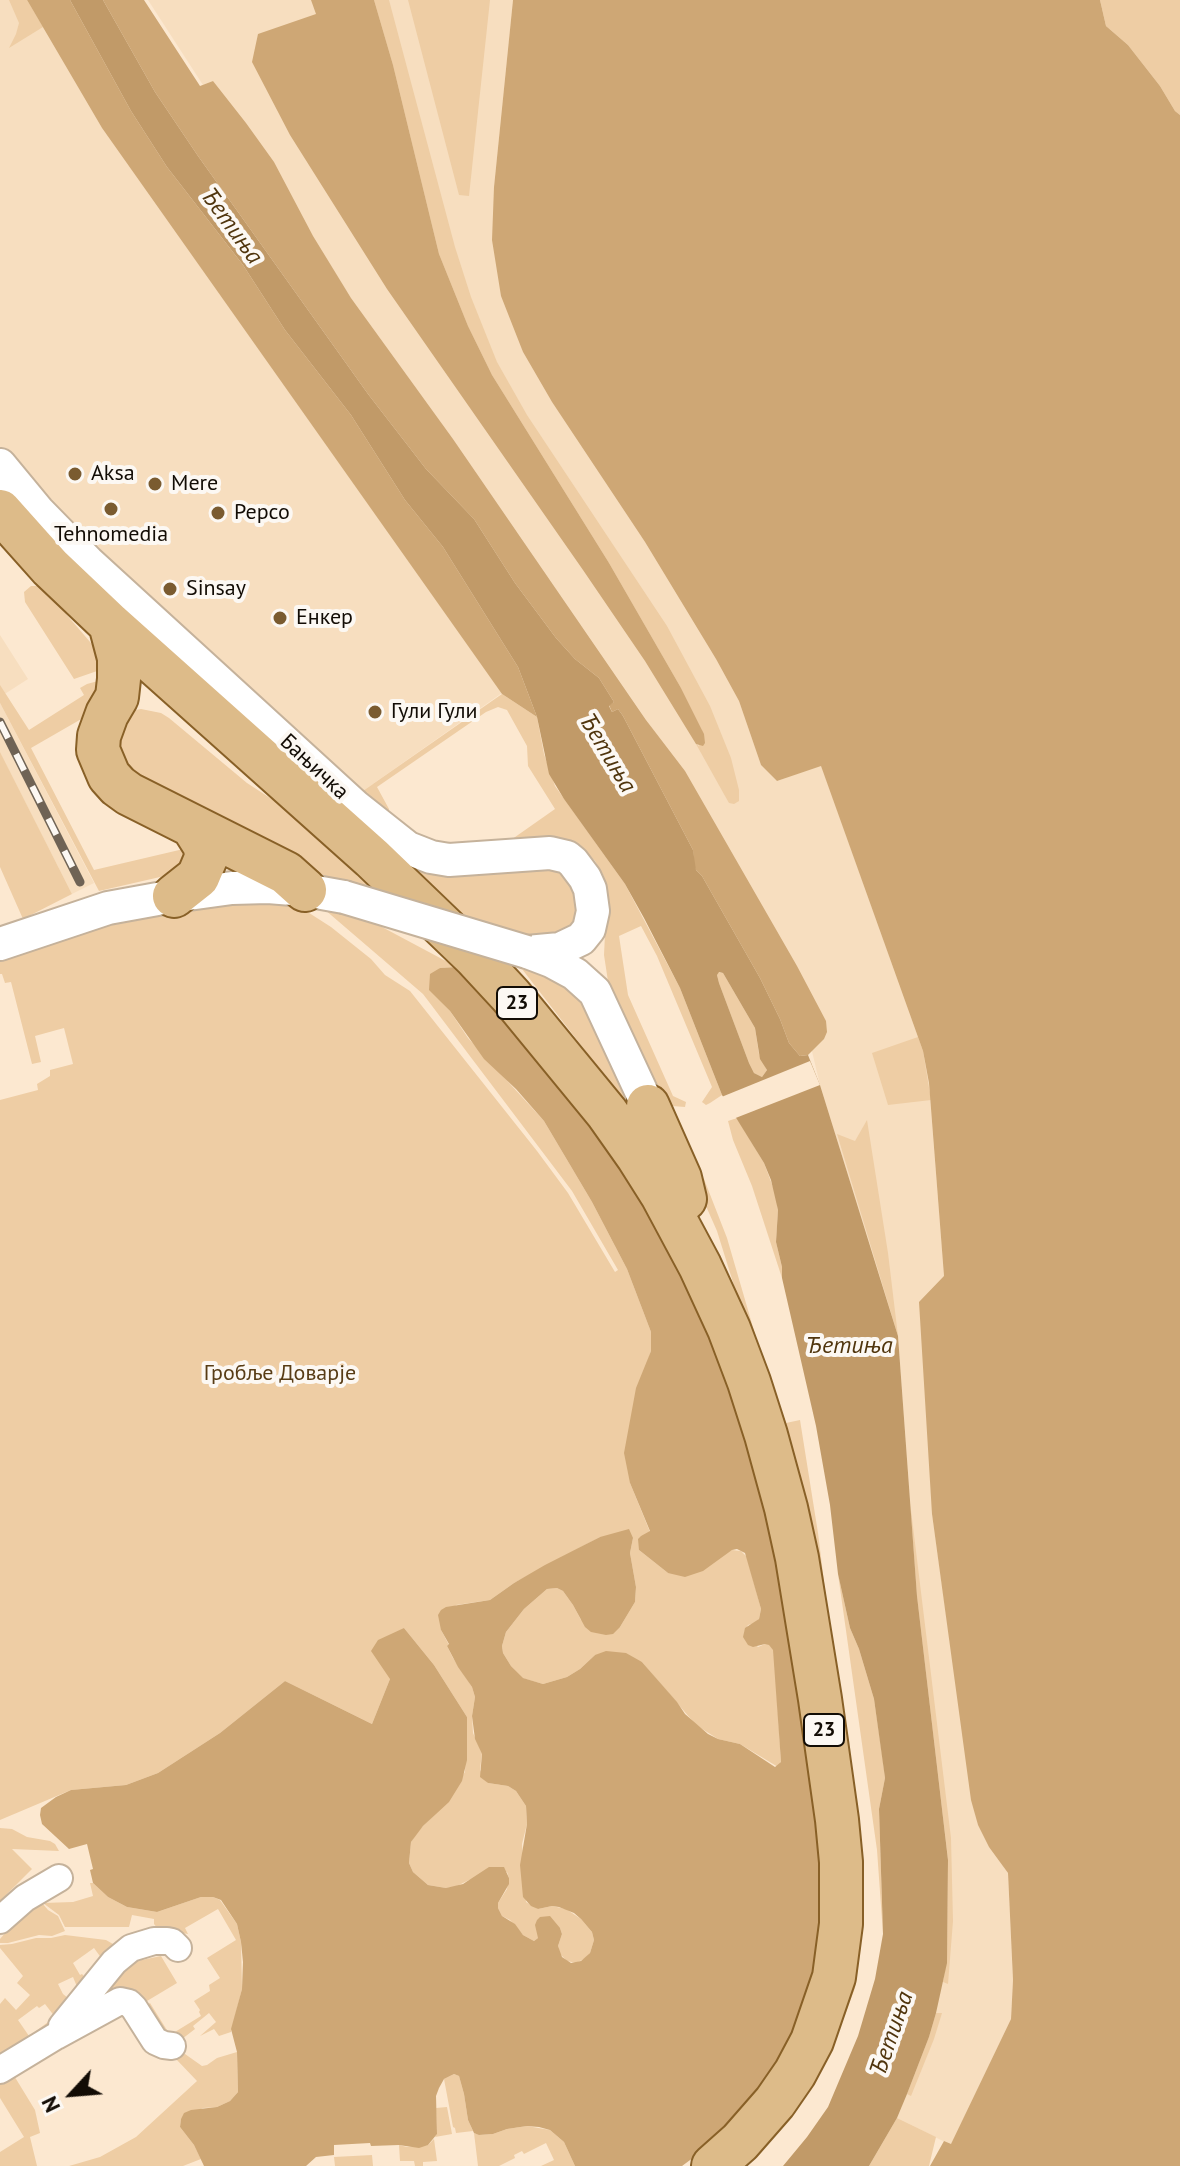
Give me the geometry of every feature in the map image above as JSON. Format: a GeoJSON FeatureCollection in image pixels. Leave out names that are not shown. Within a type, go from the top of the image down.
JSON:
{"type":"FeatureCollection","features":[{"type":"Feature","properties":{"kind":"main road","name":"23"},"geometry":{"type":"LineString","coordinates":[[0,511],[50,567],[110,624],[372,858],[511,996],[598,1102],[638,1157],[700,1266],[729,1329],[749,1382],[786,1508],[803,1595],[837,1820],[841,1924],[834,1977],[812,2041],[775,2102],[740,2142],[713,2166]]}},
{"type":"Feature","properties":{"kind":"main road"},"geometry":{"type":"LineString","coordinates":[[110,624],[119,658],[119,679],[117,697],[99,736],[98,750],[109,776],[129,794],[325,893]]}},
{"type":"Feature","properties":{"kind":"main road"},"geometry":{"type":"LineString","coordinates":[[107,714],[128,701],[144,697],[195,701]]}},
{"type":"Feature","properties":{"kind":"main road"},"geometry":{"type":"LineString","coordinates":[[174,896],[198,877],[206,858],[205,846],[193,827]]}},
{"type":"Feature","properties":{"kind":"main road"},"geometry":{"type":"LineString","coordinates":[[648,1106],[680,1178],[700,1266]]}},
{"type":"Feature","properties":{"kind":"street","name":"Бањичка"},"geometry":{"type":"LineString","coordinates":[[0,465],[38,511],[88,562],[355,806],[397,840],[431,857],[449,860],[550,853],[567,857],[579,869],[590,889],[593,911],[589,929]]}},
{"type":"Feature","properties":{"kind":"street"},"geometry":{"type":"LineString","coordinates":[[0,944],[108,908],[232,888],[268,887],[325,893],[527,952],[575,974],[595,992]]}},
{"type":"Feature","properties":{"kind":"street"},"geometry":{"type":"LineString","coordinates":[[527,952],[560,949],[581,939],[589,929]]}},
{"type":"Feature","properties":{"kind":"street"},"geometry":{"type":"LineString","coordinates":[[589,929],[595,992],[648,1106]]}},
{"type":"Feature","properties":{"kind":"street"},"geometry":{"type":"LineString","coordinates":[[0,1920],[25,1898],[59,1878]]}},
{"type":"Feature","properties":{"kind":"street"},"geometry":{"type":"LineString","coordinates":[[56,2036],[64,2022],[121,1955],[154,1941],[172,1942],[178,1948]]}},
{"type":"Feature","properties":{"kind":"street"},"geometry":{"type":"LineString","coordinates":[[0,2070],[122,2001],[134,2008],[155,2041],[172,2046]]}},
{"type":"Feature","properties":{"kind":"shaded area"},"geometry":{"type":"Polygon","coordinates":[[[0,0],[27,0],[102,128],[502,693],[360,793],[50,505],[0,448],[0,0]]]}},
{"type":"Feature","properties":{"kind":"shaded area"},"geometry":{"type":"Polygon","coordinates":[[[27,0],[70,0],[131,111],[167,167],[243,265],[285,330],[351,415],[405,500],[443,547],[518,667],[537,717],[502,694],[102,128],[27,0]]]}},
{"type":"Feature","properties":{"kind":"shaded area"},"geometry":{"type":"Polygon","coordinates":[[[103,0],[144,0],[200,86],[213,81],[246,123],[274,162],[313,236],[351,298],[453,439],[646,720],[685,771],[826,1021],[824,1039],[808,1055],[800,1056],[789,1043],[760,978],[696,870],[693,850],[623,716],[618,709],[612,712],[609,705],[614,702],[599,678],[575,659],[556,638],[515,583],[474,519],[426,469],[368,394],[198,156],[155,92],[103,0]]]}},
{"type":"Feature","properties":{"kind":"shaded area"},"geometry":{"type":"Polygon","coordinates":[[[148,0],[513,0],[494,187],[523,352],[716,659],[739,701],[761,765],[777,781],[821,765],[923,1051],[929,1083],[944,1276],[932,1514],[972,1800],[978,1825],[1008,1873],[1013,1980],[1011,2019],[951,2145],[897,2118],[929,2037],[947,1964],[948,1860],[917,1596],[898,1336],[820,1085],[801,1005],[684,775],[453,439],[351,298],[213,81],[203,85],[148,0]]]}},
{"type":"Feature","properties":{"kind":"shaded area"},"geometry":{"type":"Polygon","coordinates":[[[311,0],[374,0],[439,254],[468,326],[492,375],[609,563],[681,688],[704,734],[703,746],[696,744],[645,661],[387,289],[290,135],[252,62],[258,34],[316,14],[311,0]]]}},
{"type":"Feature","properties":{"kind":"shaded area"},"geometry":{"type":"Polygon","coordinates":[[[513,0],[1100,0],[1106,26],[1128,45],[1180,115],[1180,2166],[930,2166],[944,2141],[951,2144],[1011,2019],[1013,1980],[1008,1873],[989,1847],[978,1825],[971,1800],[932,1514],[919,1302],[944,1276],[929,1083],[923,1051],[821,766],[777,781],[761,765],[739,701],[716,659],[645,542],[552,402],[523,352],[501,296],[492,240],[494,187],[513,0]]]}},
{"type":"Feature","properties":{"kind":"shaded area"},"geometry":{"type":"Polygon","coordinates":[[[0,635],[28,679],[0,697],[0,635]]]}},
{"type":"Feature","properties":{"kind":"shaded area"},"geometry":{"type":"Polygon","coordinates":[[[0,703],[94,883],[72,894],[0,753],[0,703]]]}},
{"type":"Feature","properties":{"kind":"shaded area"},"geometry":{"type":"Polygon","coordinates":[[[457,967],[531,1046],[597,1127],[670,1241],[709,1324],[750,1437],[779,1549],[823,1862],[820,1961],[805,2010],[782,2058],[739,2116],[682,2166],[575,2166],[564,2142],[550,2130],[527,2126],[493,2134],[474,2133],[468,2120],[459,2076],[454,2074],[444,2079],[436,2096],[437,2134],[428,2145],[419,2148],[371,2146],[370,2143],[334,2145],[334,2155],[316,2157],[306,2166],[204,2166],[194,2145],[180,2127],[181,2119],[184,2113],[191,2110],[217,2107],[230,2101],[238,2092],[237,2052],[231,2029],[242,1989],[243,1962],[237,1924],[221,1900],[213,1897],[201,1897],[157,1912],[127,1907],[108,1897],[93,1883],[87,1844],[69,1849],[42,1824],[41,1808],[56,1797],[71,1790],[126,1785],[158,1773],[220,1733],[285,1681],[372,1724],[390,1679],[371,1651],[378,1640],[404,1628],[434,1665],[467,1717],[467,1760],[462,1781],[449,1802],[411,1842],[409,1863],[413,1872],[428,1885],[446,1888],[463,1884],[489,1867],[504,1867],[509,1884],[498,1903],[502,1916],[534,1941],[538,1938],[537,1920],[550,1916],[562,1934],[558,1946],[562,1957],[571,1963],[581,1961],[590,1953],[594,1940],[592,1932],[581,1919],[559,1907],[538,1909],[523,1897],[520,1865],[527,1824],[526,1806],[516,1791],[508,1786],[488,1783],[480,1777],[482,1754],[475,1739],[472,1716],[475,1697],[447,1646],[449,1644],[441,1630],[438,1615],[446,1607],[490,1600],[545,1565],[600,1537],[629,1529],[633,1538],[630,1553],[636,1587],[635,1602],[620,1627],[613,1634],[591,1632],[563,1591],[547,1589],[524,1609],[506,1632],[503,1653],[511,1666],[523,1678],[543,1684],[567,1677],[595,1655],[606,1651],[626,1653],[642,1662],[685,1714],[708,1734],[740,1744],[775,1767],[781,1762],[773,1650],[765,1644],[748,1645],[743,1637],[745,1628],[759,1619],[761,1609],[745,1553],[732,1550],[703,1571],[685,1577],[668,1573],[639,1550],[638,1539],[650,1531],[630,1483],[624,1453],[636,1388],[651,1351],[651,1332],[627,1269],[544,1121],[484,1059],[450,1011],[429,990],[430,974],[440,968],[457,967]]]}},
{"type":"Feature","properties":{"kind":"green space"},"geometry":{"type":"Polygon","coordinates":[[[9,0],[27,0],[43,27],[9,48],[19,23],[9,0]]]}},
{"type":"Feature","properties":{"kind":"green space"},"geometry":{"type":"Polygon","coordinates":[[[374,0],[389,0],[455,247],[497,362],[527,415],[667,626],[710,706],[731,758],[739,790],[739,801],[734,804],[729,803],[696,744],[699,746],[702,730],[681,688],[609,563],[492,375],[468,326],[439,254],[374,0]]]}},
{"type":"Feature","properties":{"kind":"green space"},"geometry":{"type":"Polygon","coordinates":[[[408,0],[490,0],[469,196],[459,195],[408,0]]]}},
{"type":"Feature","properties":{"kind":"green space"},"geometry":{"type":"Polygon","coordinates":[[[1100,0],[1180,0],[1180,115],[1128,45],[1106,26],[1100,0]]]}},
{"type":"Feature","properties":{"kind":"green space"},"geometry":{"type":"Polygon","coordinates":[[[0,482],[397,857],[505,868],[556,869],[572,879],[582,911],[571,932],[534,938],[458,914],[28,523],[0,490],[0,482]]]}},
{"type":"Feature","properties":{"kind":"green space"},"geometry":{"type":"Polygon","coordinates":[[[31,586],[38,586],[47,592],[97,650],[100,670],[74,679],[25,602],[24,592],[31,586]]]}},
{"type":"Feature","properties":{"kind":"green space"},"geometry":{"type":"Polygon","coordinates":[[[102,682],[90,714],[31,748],[94,870],[192,847],[195,869],[99,891],[0,703],[0,685],[29,730],[84,695],[80,688],[102,682]]]}},
{"type":"Feature","properties":{"kind":"green space"},"geometry":{"type":"Polygon","coordinates":[[[502,694],[537,717],[544,754],[555,786],[625,884],[680,988],[722,1095],[710,1103],[706,1105],[702,1102],[712,1087],[657,956],[641,926],[619,936],[628,995],[673,1096],[686,1102],[685,1107],[672,1106],[659,1095],[611,1001],[604,955],[607,893],[604,877],[595,861],[583,849],[570,844],[508,842],[555,809],[528,766],[527,746],[507,710],[498,707],[486,712],[377,787],[389,813],[360,793],[502,694]]]}},
{"type":"Feature","properties":{"kind":"green space"},"geometry":{"type":"Polygon","coordinates":[[[141,709],[169,718],[247,783],[287,809],[381,893],[315,874],[128,778],[112,732],[131,711],[141,709]]]}},
{"type":"Feature","properties":{"kind":"green space"},"geometry":{"type":"Polygon","coordinates":[[[0,752],[72,894],[23,919],[0,867],[0,752]]]}},
{"type":"Feature","properties":{"kind":"green space","name":"Гробље Доварје"},"geometry":{"type":"Polygon","coordinates":[[[222,900],[292,902],[331,927],[371,959],[385,975],[410,991],[568,1193],[615,1272],[618,1270],[572,1191],[423,994],[324,909],[352,911],[457,967],[440,968],[430,990],[450,1011],[468,1038],[544,1121],[627,1269],[651,1332],[651,1351],[630,1483],[650,1532],[639,1550],[668,1573],[732,1550],[741,1551],[747,1557],[761,1609],[759,1619],[748,1625],[744,1633],[758,1647],[769,1644],[774,1650],[781,1762],[778,1767],[740,1744],[718,1739],[696,1725],[642,1662],[595,1655],[567,1677],[543,1684],[522,1678],[511,1666],[503,1653],[506,1632],[524,1609],[547,1589],[563,1591],[581,1620],[620,1627],[635,1602],[636,1587],[630,1553],[633,1538],[600,1537],[514,1583],[490,1600],[456,1605],[441,1630],[475,1697],[473,1733],[482,1753],[480,1770],[488,1783],[508,1786],[516,1791],[526,1806],[527,1824],[522,1844],[526,1902],[538,1909],[552,1906],[566,1909],[581,1919],[592,1932],[594,1940],[590,1953],[576,1963],[567,1961],[559,1953],[560,1928],[539,1934],[534,1941],[502,1916],[498,1903],[507,1889],[507,1872],[446,1888],[428,1885],[413,1872],[409,1863],[411,1842],[439,1810],[465,1772],[467,1717],[434,1665],[404,1628],[390,1679],[372,1724],[285,1681],[220,1733],[158,1773],[126,1785],[71,1790],[0,1820],[0,1100],[38,1090],[37,1084],[50,1076],[50,1070],[73,1064],[64,1028],[35,1036],[41,1062],[32,1064],[11,982],[5,983],[0,974],[0,956],[82,927],[222,900]]]}},
{"type":"Feature","properties":{"kind":"green space"},"geometry":{"type":"Polygon","coordinates":[[[523,965],[549,973],[578,993],[641,1109],[621,1106],[584,1049],[522,969],[523,965]]]}},
{"type":"Feature","properties":{"kind":"green space"},"geometry":{"type":"Polygon","coordinates":[[[718,972],[723,973],[755,1028],[759,1054],[767,1070],[762,1077],[754,1073],[749,1063],[719,983],[718,972]]]}},
{"type":"Feature","properties":{"kind":"green space"},"geometry":{"type":"Polygon","coordinates":[[[918,1037],[931,1100],[888,1105],[872,1053],[918,1037]]]}},
{"type":"Feature","properties":{"kind":"green space"},"geometry":{"type":"Polygon","coordinates":[[[737,1118],[764,1163],[776,1195],[776,1242],[782,1278],[752,1186],[733,1140],[728,1121],[737,1118]]]}},
{"type":"Feature","properties":{"kind":"green space"},"geometry":{"type":"Polygon","coordinates":[[[867,1120],[898,1336],[837,1134],[855,1141],[867,1120]]]}},
{"type":"Feature","properties":{"kind":"green space"},"geometry":{"type":"Polygon","coordinates":[[[700,1176],[704,1179],[727,1238],[757,1341],[786,1423],[800,1420],[818,1533],[861,1880],[860,1954],[855,1988],[845,2015],[807,2093],[745,2166],[737,2166],[816,2063],[746,1324],[717,1231],[694,1179],[700,1176]]]}},
{"type":"Feature","properties":{"kind":"green space"},"geometry":{"type":"Polygon","coordinates":[[[910,1502],[951,1838],[953,1921],[948,1984],[943,1982],[947,1956],[948,1859],[917,1596],[910,1502]]]}},
{"type":"Feature","properties":{"kind":"green space"},"geometry":{"type":"Polygon","coordinates":[[[838,1574],[850,1628],[874,1699],[883,1761],[885,1778],[879,1809],[883,1934],[877,1850],[838,1574]]]}},
{"type":"Feature","properties":{"kind":"green space"},"geometry":{"type":"Polygon","coordinates":[[[0,1828],[50,1841],[59,1851],[12,1849],[32,1869],[0,1901],[0,1828]]]}},
{"type":"Feature","properties":{"kind":"green space"},"geometry":{"type":"Polygon","coordinates":[[[90,1883],[127,1907],[157,1912],[201,1897],[220,1900],[237,1924],[241,1942],[242,1989],[231,2032],[219,2036],[214,2029],[200,2036],[216,2022],[209,2013],[182,2039],[167,2040],[141,2009],[150,2003],[170,2035],[201,2016],[194,2001],[210,1991],[209,1985],[220,1978],[207,1958],[236,1940],[218,1909],[185,1928],[188,1934],[158,1929],[154,1919],[132,1915],[129,1927],[65,1927],[59,1915],[43,1903],[73,1902],[93,1896],[90,1883]]]}},
{"type":"Feature","properties":{"kind":"green space"},"geometry":{"type":"Polygon","coordinates":[[[42,1903],[58,1916],[65,1931],[52,1936],[39,1935],[0,1943],[12,1925],[42,1903]]]}},
{"type":"Feature","properties":{"kind":"green space"},"geometry":{"type":"Polygon","coordinates":[[[65,1935],[106,1940],[115,1948],[102,1959],[94,1948],[73,1963],[89,1982],[80,1994],[73,1977],[58,1984],[63,1994],[73,2002],[53,2026],[0,2061],[0,2004],[5,1998],[16,2010],[30,1995],[17,1983],[23,1976],[0,1945],[65,1935]],[[45,2004],[18,2020],[29,2036],[55,2017],[45,2004]]]}},
{"type":"Feature","properties":{"kind":"green space"},"geometry":{"type":"Polygon","coordinates":[[[161,1956],[177,1983],[142,2004],[90,2003],[123,1968],[137,1961],[161,1956]]]}},
{"type":"Feature","properties":{"kind":"green space"},"geometry":{"type":"Polygon","coordinates":[[[936,2013],[942,2013],[911,2096],[907,2094],[936,2013]]]}},
{"type":"Feature","properties":{"kind":"green space"},"geometry":{"type":"Polygon","coordinates":[[[237,2052],[238,2092],[230,2101],[217,2107],[203,2108],[181,2119],[180,2127],[201,2159],[183,2166],[69,2166],[100,2157],[136,2137],[197,2081],[176,2059],[181,2054],[202,2066],[237,2052]]]}},
{"type":"Feature","properties":{"kind":"green space"},"geometry":{"type":"Polygon","coordinates":[[[13,2074],[35,2110],[40,2133],[30,2137],[37,2166],[0,2166],[0,2152],[24,2137],[0,2098],[0,2081],[13,2074]]]}},
{"type":"Feature","properties":{"kind":"green space"},"geometry":{"type":"Polygon","coordinates":[[[454,2074],[459,2076],[473,2131],[456,2133],[453,2127],[444,2079],[454,2074]]]}},
{"type":"Feature","properties":{"kind":"green space"},"geometry":{"type":"Polygon","coordinates":[[[447,2107],[452,2134],[435,2137],[436,2108],[447,2107]]]}},
{"type":"Feature","properties":{"kind":"green space"},"geometry":{"type":"Polygon","coordinates":[[[897,2118],[936,2137],[929,2166],[869,2166],[897,2118]]]}},
{"type":"Feature","properties":{"kind":"green space"},"geometry":{"type":"Polygon","coordinates":[[[527,2126],[550,2130],[564,2142],[575,2166],[541,2166],[554,2160],[546,2143],[524,2154],[522,2151],[499,2166],[478,2166],[474,2133],[493,2134],[527,2126]]]}},
{"type":"Feature","properties":{"kind":"green space"},"geometry":{"type":"Polygon","coordinates":[[[434,2139],[437,2161],[415,2166],[414,2161],[400,2161],[399,2145],[428,2145],[434,2139]]]}},
{"type":"Feature","properties":{"kind":"green space"},"geometry":{"type":"Polygon","coordinates":[[[372,2155],[373,2166],[335,2166],[334,2157],[372,2155]]]}},
{"type":"Feature","properties":{"kind":"water","name":"Ђетиња"},"geometry":{"type":"Polygon","coordinates":[[[70,0],[103,0],[155,92],[198,156],[368,394],[426,469],[474,519],[515,583],[556,638],[575,659],[599,678],[614,702],[609,706],[612,712],[618,709],[623,716],[693,850],[696,870],[760,978],[789,1043],[800,1056],[808,1055],[820,1085],[898,1336],[917,1596],[948,1860],[947,1963],[936,2013],[897,2118],[869,2166],[783,2166],[828,2107],[858,2036],[875,1979],[883,1934],[879,1809],[885,1778],[874,1699],[850,1628],[838,1574],[816,1426],[782,1278],[776,1242],[778,1210],[771,1180],[764,1163],[722,1095],[680,988],[644,918],[625,884],[549,774],[537,717],[518,667],[443,547],[405,500],[351,415],[285,330],[243,265],[167,167],[131,111],[70,0]],[[723,973],[717,975],[719,983],[749,1063],[754,1073],[762,1077],[767,1070],[760,1059],[755,1028],[723,973]]]}},
{"type":"Feature","properties":{"kind":"pier"},"geometry":{"type":"Polygon","coordinates":[[[810,1061],[820,1085],[733,1119],[719,1098],[810,1061]]]}},
{"type":"Feature","properties":{"kind":"railway"},"geometry":{"type":"LineString","coordinates":[[0,722],[80,882]]}},
{"type":"Feature","properties":{"kind":"place","name":"Aksa"},"geometry":{"type":"Point","coordinates":[75,474]}},
{"type":"Feature","properties":{"kind":"place","name":"Mere"},"geometry":{"type":"Point","coordinates":[155,484]}},
{"type":"Feature","properties":{"kind":"place","name":"Tehnomedia"},"geometry":{"type":"Point","coordinates":[111,509]}},
{"type":"Feature","properties":{"kind":"place","name":"Pepco"},"geometry":{"type":"Point","coordinates":[218,513]}},
{"type":"Feature","properties":{"kind":"place","name":"Sinsay"},"geometry":{"type":"Point","coordinates":[170,589]}},
{"type":"Feature","properties":{"kind":"place","name":"Енкер"},"geometry":{"type":"Point","coordinates":[280,618]}},
{"type":"Feature","properties":{"kind":"place","name":"Гули Гули"},"geometry":{"type":"Point","coordinates":[375,712]}}]}
